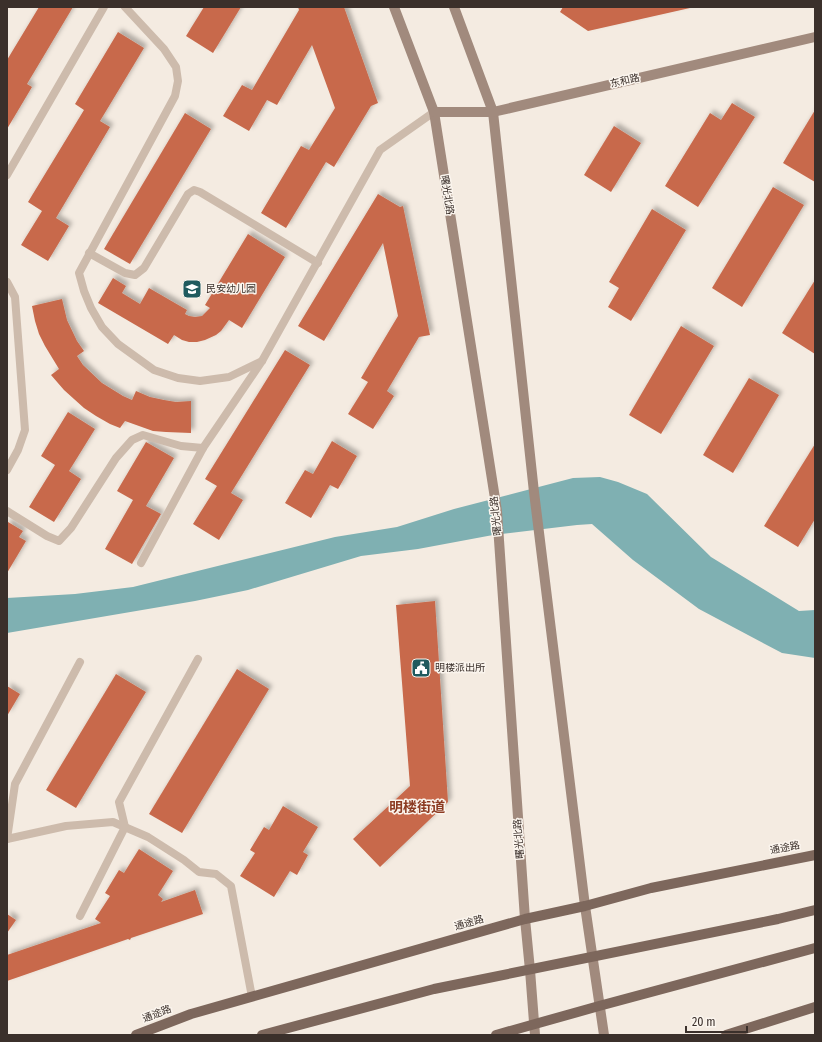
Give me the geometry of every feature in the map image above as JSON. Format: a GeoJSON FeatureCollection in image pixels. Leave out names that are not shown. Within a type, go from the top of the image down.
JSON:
{"type":"FeatureCollection","features":[{"type":"Feature","properties":{"kind":"main road","name":"曙光北路"},"geometry":{"type":"LineString","coordinates":[[394,7],[434,112],[497,512],[525,919],[535,1035]]}},
{"type":"Feature","properties":{"kind":"main road"},"geometry":{"type":"LineString","coordinates":[[454,7],[493,112],[541,554],[585,906],[604,1035]]}},
{"type":"Feature","properties":{"kind":"main road","name":"东和路"},"geometry":{"type":"LineString","coordinates":[[434,112],[493,112],[815,37]]}},
{"type":"Feature","properties":{"kind":"main road","name":"通途路"},"geometry":{"type":"LineString","coordinates":[[136,1035],[191,1014],[525,919],[585,906],[651,888],[815,855]]}},
{"type":"Feature","properties":{"kind":"main road"},"geometry":{"type":"LineString","coordinates":[[262,1035],[434,989],[778,920],[815,910]]}},
{"type":"Feature","properties":{"kind":"main road"},"geometry":{"type":"LineString","coordinates":[[496,1035],[815,948]]}},
{"type":"Feature","properties":{"kind":"main road"},"geometry":{"type":"LineString","coordinates":[[726,1035],[815,1007]]}},
{"type":"Feature","properties":{"kind":"lane"},"geometry":{"type":"LineString","coordinates":[[7,175],[104,7]]}},
{"type":"Feature","properties":{"kind":"lane"},"geometry":{"type":"LineString","coordinates":[[125,7],[164,49],[176,67],[178,81],[175,96],[79,273],[84,291],[91,308],[102,327],[118,344],[154,370],[178,378],[200,381],[230,378],[262,361]]}},
{"type":"Feature","properties":{"kind":"lane"},"geometry":{"type":"LineString","coordinates":[[141,563],[203,448],[262,361],[380,150],[434,112]]}},
{"type":"Feature","properties":{"kind":"lane"},"geometry":{"type":"LineString","coordinates":[[89,253],[126,273],[134,275],[144,268],[188,194],[194,190],[200,192],[318,262]]}},
{"type":"Feature","properties":{"kind":"lane"},"geometry":{"type":"LineString","coordinates":[[7,282],[15,297],[25,430],[18,450],[7,470]]}},
{"type":"Feature","properties":{"kind":"lane"},"geometry":{"type":"LineString","coordinates":[[7,511],[47,536],[59,541],[71,528],[116,458],[132,440],[143,435],[181,446],[203,448]]}},
{"type":"Feature","properties":{"kind":"lane"},"geometry":{"type":"LineString","coordinates":[[80,916],[125,827],[119,802],[198,659]]}},
{"type":"Feature","properties":{"kind":"lane"},"geometry":{"type":"LineString","coordinates":[[80,662],[15,784],[7,839],[66,826],[113,822],[148,837],[184,860],[199,872],[216,874],[231,886],[252,997]]}},
{"type":"Feature","properties":{"kind":"water"},"geometry":{"type":"Polygon","coordinates":[[[600,477],[618,482],[647,494],[711,557],[799,611],[815,610],[815,658],[782,653],[699,609],[633,560],[592,524],[493,535],[418,549],[361,556],[248,590],[195,601],[7,633],[7,598],[75,594],[133,587],[335,537],[397,527],[454,509],[573,478],[600,477]]]}},
{"type":"Feature","properties":{"kind":"building"},"geometry":{"type":"Polygon","coordinates":[[[39,7],[73,7],[27,84],[32,87],[7,129],[7,60],[39,7]]]}},
{"type":"Feature","properties":{"kind":"building"},"geometry":{"type":"Polygon","coordinates":[[[204,7],[241,7],[213,53],[186,36],[204,7]]]}},
{"type":"Feature","properties":{"kind":"building"},"geometry":{"type":"Polygon","coordinates":[[[298,7],[344,7],[378,103],[371,106],[334,167],[326,162],[286,228],[261,213],[301,146],[309,150],[335,108],[312,45],[277,105],[267,100],[249,131],[223,116],[242,85],[252,90],[299,10],[298,7]]]}},
{"type":"Feature","properties":{"kind":"building"},"geometry":{"type":"Polygon","coordinates":[[[563,7],[690,8],[588,31],[560,12],[563,7]]]}},
{"type":"Feature","properties":{"kind":"building"},"geometry":{"type":"Polygon","coordinates":[[[118,32],[144,48],[100,121],[110,127],[56,218],[69,226],[48,261],[21,245],[42,211],[28,202],[84,110],[75,104],[118,32]]]}},
{"type":"Feature","properties":{"kind":"building"},"geometry":{"type":"Polygon","coordinates":[[[732,103],[755,117],[698,207],[665,186],[710,113],[721,120],[732,103]]]}},
{"type":"Feature","properties":{"kind":"building"},"geometry":{"type":"Polygon","coordinates":[[[815,110],[815,182],[783,163],[815,110]]]}},
{"type":"Feature","properties":{"kind":"building"},"geometry":{"type":"Polygon","coordinates":[[[185,113],[211,129],[130,264],[104,249],[185,113]]]}},
{"type":"Feature","properties":{"kind":"building"},"geometry":{"type":"Polygon","coordinates":[[[614,126],[641,143],[611,192],[584,175],[614,126]]]}},
{"type":"Feature","properties":{"kind":"building"},"geometry":{"type":"Polygon","coordinates":[[[773,187],[804,205],[742,307],[712,288],[773,187]]]}},
{"type":"Feature","properties":{"kind":"building"},"geometry":{"type":"Polygon","coordinates":[[[378,194],[400,207],[403,206],[430,335],[419,337],[387,391],[394,396],[373,429],[348,414],[368,382],[361,378],[398,316],[383,243],[324,341],[298,326],[378,194]]]}},
{"type":"Feature","properties":{"kind":"building"},"geometry":{"type":"Polygon","coordinates":[[[652,209],[686,230],[631,321],[608,307],[619,288],[609,282],[652,209]]]}},
{"type":"Feature","properties":{"kind":"building"},"geometry":{"type":"Polygon","coordinates":[[[248,234],[285,257],[242,328],[229,320],[221,331],[205,340],[189,342],[174,335],[168,344],[98,303],[113,278],[126,286],[122,293],[140,304],[149,288],[187,310],[185,314],[195,317],[202,316],[210,308],[205,305],[248,234]]]}},
{"type":"Feature","properties":{"kind":"building"},"geometry":{"type":"Polygon","coordinates":[[[815,280],[815,354],[782,333],[815,280]]]}},
{"type":"Feature","properties":{"kind":"building"},"geometry":{"type":"Polygon","coordinates":[[[62,299],[67,320],[77,341],[84,351],[77,356],[83,365],[102,383],[132,400],[136,391],[150,397],[164,400],[176,402],[191,401],[191,433],[153,431],[125,421],[120,428],[110,424],[84,408],[64,390],[51,375],[59,369],[39,334],[32,306],[62,299]]]}},
{"type":"Feature","properties":{"kind":"building"},"geometry":{"type":"Polygon","coordinates":[[[681,326],[714,346],[661,434],[629,415],[681,326]]]}},
{"type":"Feature","properties":{"kind":"building"},"geometry":{"type":"Polygon","coordinates":[[[285,350],[310,365],[231,493],[243,500],[219,540],[193,524],[217,486],[205,479],[285,350]]]}},
{"type":"Feature","properties":{"kind":"building"},"geometry":{"type":"Polygon","coordinates":[[[749,378],[779,395],[733,473],[703,455],[749,378]]]}},
{"type":"Feature","properties":{"kind":"building"},"geometry":{"type":"Polygon","coordinates":[[[68,412],[95,429],[69,471],[81,479],[54,522],[29,507],[55,465],[41,456],[68,412]]]}},
{"type":"Feature","properties":{"kind":"building"},"geometry":{"type":"Polygon","coordinates":[[[332,441],[357,456],[338,489],[330,485],[311,518],[285,503],[305,470],[313,474],[332,441]]]}},
{"type":"Feature","properties":{"kind":"building"},"geometry":{"type":"Polygon","coordinates":[[[146,442],[174,458],[146,506],[161,514],[132,564],[105,549],[133,500],[117,491],[146,442]]]}},
{"type":"Feature","properties":{"kind":"building"},"geometry":{"type":"Polygon","coordinates":[[[815,444],[815,519],[798,547],[764,526],[815,444]]]}},
{"type":"Feature","properties":{"kind":"building"},"geometry":{"type":"Polygon","coordinates":[[[8,522],[23,531],[19,537],[26,541],[7,573],[7,524],[8,522]]]}},
{"type":"Feature","properties":{"kind":"building"},"geometry":{"type":"Polygon","coordinates":[[[435,601],[448,802],[380,867],[353,839],[410,786],[396,605],[435,601]]]}},
{"type":"Feature","properties":{"kind":"building"},"geometry":{"type":"Polygon","coordinates":[[[237,669],[269,689],[182,833],[149,814],[237,669]]]}},
{"type":"Feature","properties":{"kind":"building"},"geometry":{"type":"Polygon","coordinates":[[[116,674],[146,692],[76,808],[46,790],[116,674]]]}},
{"type":"Feature","properties":{"kind":"building"},"geometry":{"type":"Polygon","coordinates":[[[7,686],[20,694],[7,716],[7,686]]]}},
{"type":"Feature","properties":{"kind":"building"},"geometry":{"type":"Polygon","coordinates":[[[283,806],[318,827],[303,852],[308,855],[297,875],[290,871],[274,897],[240,876],[255,853],[250,850],[264,827],[269,830],[283,806]]]}},
{"type":"Feature","properties":{"kind":"building"},"geometry":{"type":"Polygon","coordinates":[[[139,849],[173,871],[158,895],[163,899],[161,902],[195,890],[203,914],[7,981],[7,955],[101,923],[95,919],[110,896],[105,893],[119,870],[124,873],[139,849]]]}},
{"type":"Feature","properties":{"kind":"building"},"geometry":{"type":"Polygon","coordinates":[[[7,914],[16,920],[7,933],[7,914]]]}},
{"type":"Feature","properties":{"kind":"place","name":"民安幼儿园"},"geometry":{"type":"Point","coordinates":[192,289]}},
{"type":"Feature","properties":{"kind":"place","name":"明楼派出所"},"geometry":{"type":"Point","coordinates":[421,668]}},
{"type":"Feature","properties":{"kind":"district","name":"明楼街道"},"geometry":{"type":"Point","coordinates":[417,807]}}]}
